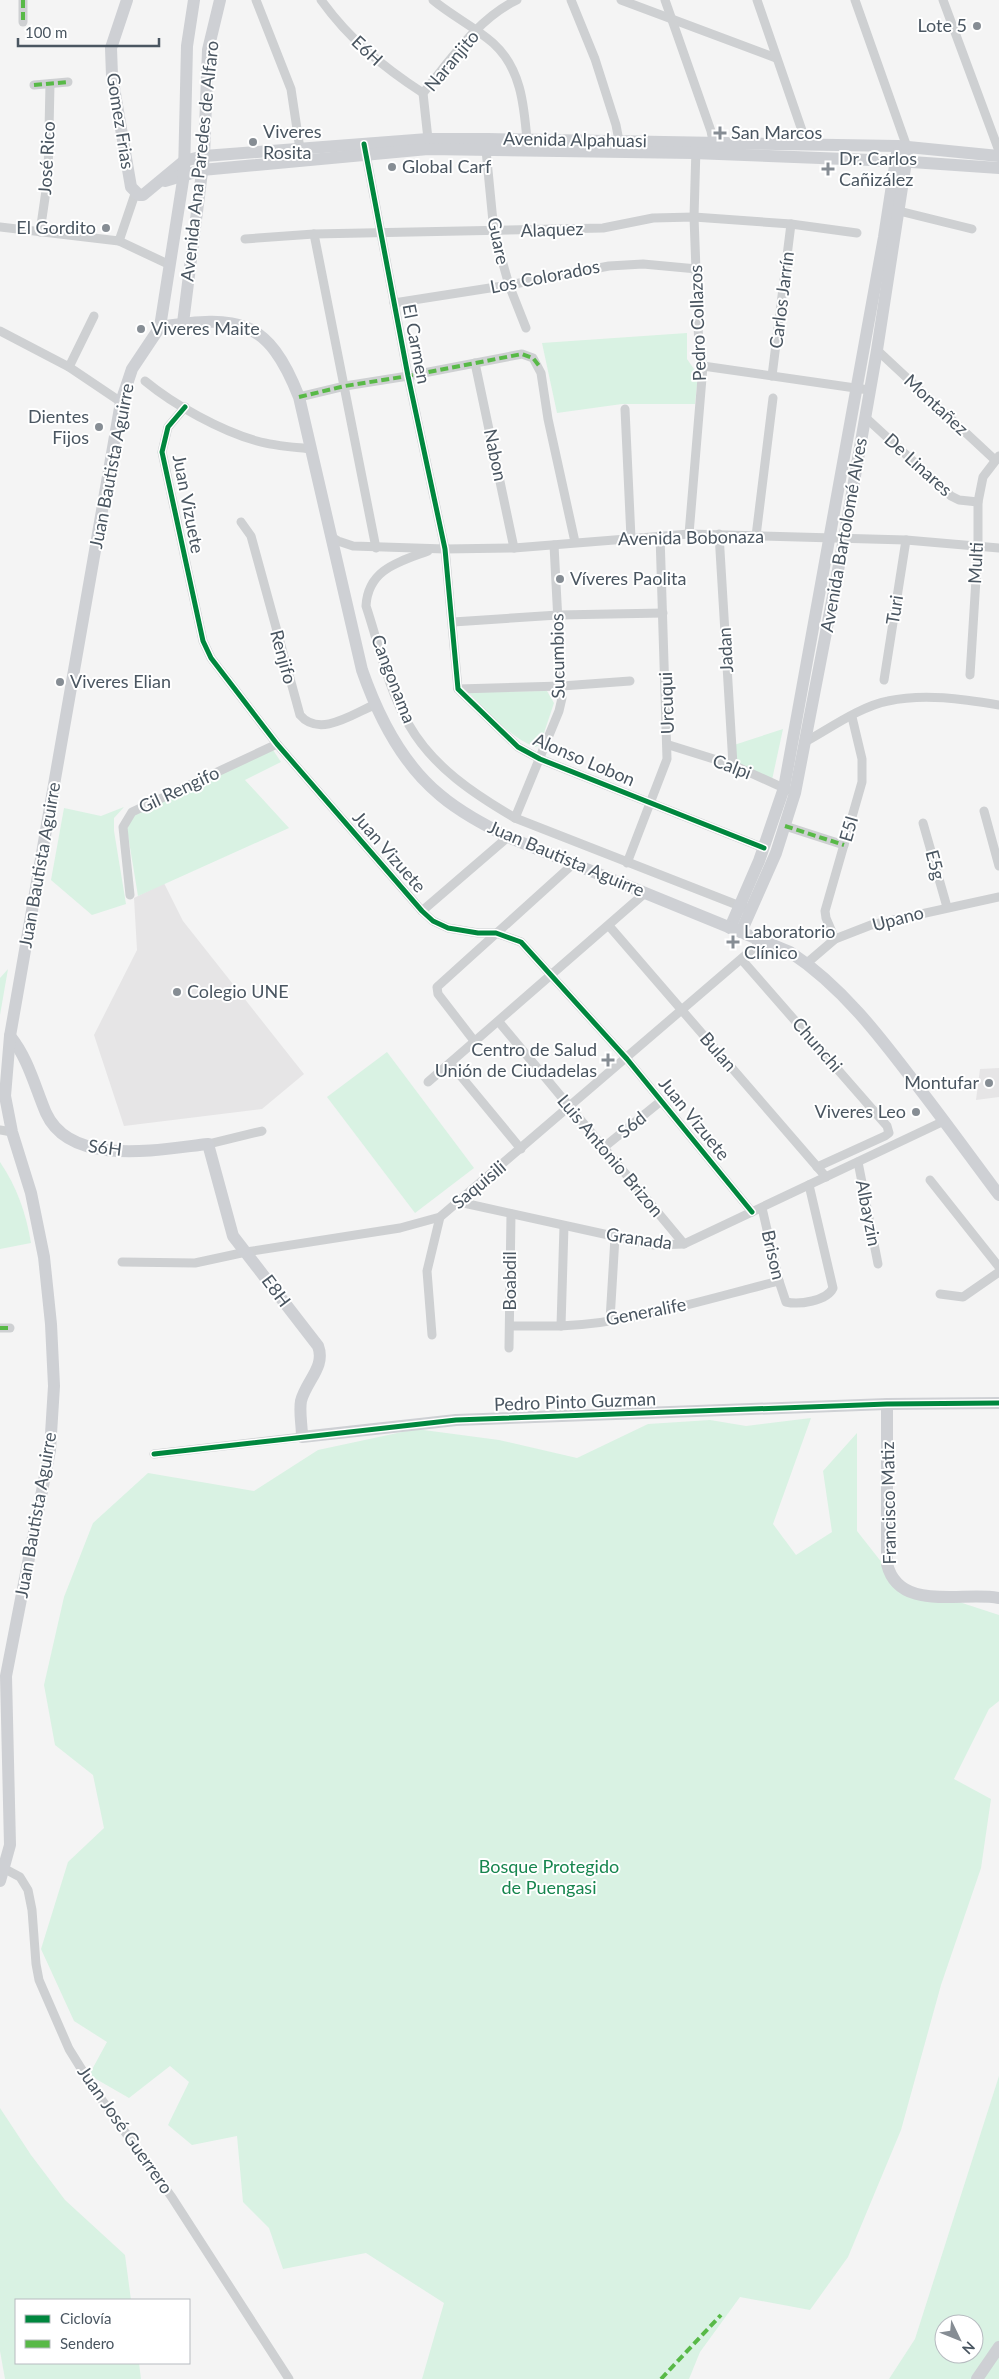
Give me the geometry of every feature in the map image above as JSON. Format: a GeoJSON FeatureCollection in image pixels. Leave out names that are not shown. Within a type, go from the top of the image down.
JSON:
{"type":"FeatureCollection","features":[{"type":"Feature","properties":{"kind":"main road","name":"Gomez Frias"},"geometry":{"type":"LineString","coordinates":[[127,0],[113,40],[112,67],[131,187],[135,194]]}},
{"type":"Feature","properties":{"kind":"main road","name":"Avenida Ana Paredes de Alfaro"},"geometry":{"type":"LineString","coordinates":[[160,327],[184,168],[187,46],[194,0]]}},
{"type":"Feature","properties":{"kind":"main road","name":"Avenida Ana Paredes de Alfaro"},"geometry":{"type":"LineString","coordinates":[[183,323],[204,156],[208,50],[220,0]]}},
{"type":"Feature","properties":{"kind":"main road","name":"Avenida Alpahuasi"},"geometry":{"type":"LineString","coordinates":[[184,168],[202,170],[303,159],[428,139],[527,140],[620,146]]}},
{"type":"Feature","properties":{"kind":"main road","name":"Avenida Alpahuasi"},"geometry":{"type":"LineString","coordinates":[[135,194],[142,195],[204,156],[300,149],[486,150],[620,146],[696,147],[999,168]]}},
{"type":"Feature","properties":{"kind":"main road","name":"Avenida Alpahuasi"},"geometry":{"type":"LineString","coordinates":[[714,148],[807,146],[903,147],[999,156]]}},
{"type":"Feature","properties":{"kind":"main road","name":"Avenida Bartolomé Alves"},"geometry":{"type":"LineString","coordinates":[[745,908],[764,848],[789,791],[805,742],[844,539],[864,417],[863,389],[877,350],[899,211],[903,147]]}},
{"type":"Feature","properties":{"kind":"main road","name":"Avenida Bartolomé Alves"},"geometry":{"type":"LineString","coordinates":[[735,930],[745,908],[776,853],[785,826],[830,538],[863,389],[902,161]]}},
{"type":"Feature","properties":{"kind":"main road","name":"Juan Bautista Aguirre"},"geometry":{"type":"LineString","coordinates":[[2,1874],[5,1848],[6,1676],[50,1450],[54,1386],[52,1324],[44,1257],[31,1193],[6,1131],[5,1080],[10,1036],[121,402],[132,369],[160,327],[223,320],[244,326],[255,332],[280,356],[300,398],[362,670],[374,705],[389,733],[429,786],[463,811],[508,837],[572,865],[790,952],[807,963],[844,996],[897,1058],[999,1195]]}},
{"type":"Feature","properties":{"kind":"main road","name":"S6H"},"geometry":{"type":"LineString","coordinates":[[10,1036],[20,1048],[47,1115],[59,1131],[74,1143],[90,1147],[135,1152],[208,1144]]}},
{"type":"Feature","properties":{"kind":"main road","name":"E8H"},"geometry":{"type":"LineString","coordinates":[[208,1144],[233,1236],[318,1346],[322,1355],[320,1363],[300,1403],[302,1437]]}},
{"type":"Feature","properties":{"kind":"main road","name":"Pedro Pinto Guzman"},"geometry":{"type":"LineString","coordinates":[[302,1437],[456,1420],[887,1404],[999,1403]]}},
{"type":"Feature","properties":{"kind":"main road","name":"Francisco Matiz"},"geometry":{"type":"LineString","coordinates":[[887,1404],[887,1564],[890,1574],[902,1588],[919,1595],[999,1598]]}},
{"type":"Feature","properties":{"kind":"main road"},"geometry":{"type":"LineString","coordinates":[[977,2379],[999,2348]]}},
{"type":"Feature","properties":{"kind":"street"},"geometry":{"type":"LineString","coordinates":[[22,0],[22,22]]}},
{"type":"Feature","properties":{"kind":"street"},"geometry":{"type":"LineString","coordinates":[[256,0],[291,89],[300,149]]}},
{"type":"Feature","properties":{"kind":"street","name":"E6H"},"geometry":{"type":"LineString","coordinates":[[321,0],[352,39],[387,69],[423,92]]}},
{"type":"Feature","properties":{"kind":"street"},"geometry":{"type":"LineString","coordinates":[[433,0],[493,43],[508,60],[515,72],[524,110],[527,140]]}},
{"type":"Feature","properties":{"kind":"street","name":"Naranjito"},"geometry":{"type":"LineString","coordinates":[[428,139],[423,92],[476,31],[508,4],[517,0]]}},
{"type":"Feature","properties":{"kind":"street"},"geometry":{"type":"LineString","coordinates":[[571,0],[595,58],[620,146]]}},
{"type":"Feature","properties":{"kind":"street"},"geometry":{"type":"LineString","coordinates":[[621,0],[776,58]]}},
{"type":"Feature","properties":{"kind":"street"},"geometry":{"type":"LineString","coordinates":[[665,0],[714,148]]}},
{"type":"Feature","properties":{"kind":"street"},"geometry":{"type":"LineString","coordinates":[[757,0],[807,146]]}},
{"type":"Feature","properties":{"kind":"street","name":"Avenida Bartolomé Alves"},"geometry":{"type":"LineString","coordinates":[[855,0],[901,129],[903,147]]}},
{"type":"Feature","properties":{"kind":"street"},"geometry":{"type":"LineString","coordinates":[[943,0],[999,151]]}},
{"type":"Feature","properties":{"kind":"street"},"geometry":{"type":"LineString","coordinates":[[34,85],[68,82]]}},
{"type":"Feature","properties":{"kind":"street","name":"José Rico"},"geometry":{"type":"LineString","coordinates":[[40,232],[48,177],[50,84]]}},
{"type":"Feature","properties":{"kind":"street","name":"Pedro Collazos"},"geometry":{"type":"LineString","coordinates":[[689,534],[703,366],[699,350],[694,217],[696,147]]}},
{"type":"Feature","properties":{"kind":"street","name":"El Carmen"},"geometry":{"type":"LineString","coordinates":[[365,150],[408,376],[446,549]]}},
{"type":"Feature","properties":{"kind":"street","name":"Guare"},"geometry":{"type":"LineString","coordinates":[[486,150],[494,232],[509,285],[526,328]]}},
{"type":"Feature","properties":{"kind":"street","name":"Gomez Frias"},"geometry":{"type":"LineString","coordinates":[[119,241],[135,194]]}},
{"type":"Feature","properties":{"kind":"street"},"geometry":{"type":"LineString","coordinates":[[899,211],[972,228]]}},
{"type":"Feature","properties":{"kind":"street","name":"Alaquez"},"geometry":{"type":"LineString","coordinates":[[245,239],[314,234],[494,232],[604,228],[654,218],[694,217],[791,224],[857,233]]}},
{"type":"Feature","properties":{"kind":"street","name":"Carlos Jarrín"},"geometry":{"type":"LineString","coordinates":[[772,376],[791,224]]}},
{"type":"Feature","properties":{"kind":"street"},"geometry":{"type":"LineString","coordinates":[[0,227],[119,241],[170,265]]}},
{"type":"Feature","properties":{"kind":"street"},"geometry":{"type":"LineString","coordinates":[[314,234],[376,548]]}},
{"type":"Feature","properties":{"kind":"street","name":"Los Colorados"},"geometry":{"type":"LineString","coordinates":[[394,303],[627,264],[696,269]]}},
{"type":"Feature","properties":{"kind":"street"},"geometry":{"type":"LineString","coordinates":[[69,367],[94,316]]}},
{"type":"Feature","properties":{"kind":"street"},"geometry":{"type":"LineString","coordinates":[[0,331],[69,367],[121,402]]}},
{"type":"Feature","properties":{"kind":"street","name":"Montañez"},"geometry":{"type":"LineString","coordinates":[[877,350],[997,458]]}},
{"type":"Feature","properties":{"kind":"street"},"geometry":{"type":"LineString","coordinates":[[300,398],[345,386],[522,354],[533,358],[540,367],[575,542]]}},
{"type":"Feature","properties":{"kind":"street","name":"Nabon"},"geometry":{"type":"LineString","coordinates":[[475,363],[514,548]]}},
{"type":"Feature","properties":{"kind":"street"},"geometry":{"type":"LineString","coordinates":[[703,366],[863,389]]}},
{"type":"Feature","properties":{"kind":"street"},"geometry":{"type":"LineString","coordinates":[[145,381],[186,407],[227,429],[258,442],[311,449]]}},
{"type":"Feature","properties":{"kind":"street"},"geometry":{"type":"LineString","coordinates":[[756,536],[773,398]]}},
{"type":"Feature","properties":{"kind":"street","name":"Juan Vizuete"},"geometry":{"type":"LineString","coordinates":[[186,407],[168,427],[162,452],[203,641],[220,673],[277,744],[422,911],[433,921],[448,928],[478,933],[496,932],[522,942],[554,975],[627,1058],[752,1212]]}},
{"type":"Feature","properties":{"kind":"street"},"geometry":{"type":"LineString","coordinates":[[625,409],[631,538]]}},
{"type":"Feature","properties":{"kind":"street","name":"De Linares"},"geometry":{"type":"LineString","coordinates":[[864,417],[951,496],[959,500],[978,502]]}},
{"type":"Feature","properties":{"kind":"street","name":"Multi"},"geometry":{"type":"LineString","coordinates":[[970,675],[978,547],[978,502],[981,481],[997,458]]}},
{"type":"Feature","properties":{"kind":"street","name":"Renjifo"},"geometry":{"type":"LineString","coordinates":[[241,522],[251,536],[300,715],[312,724],[322,726],[374,705]]}},
{"type":"Feature","properties":{"kind":"street","name":"Avenida Bobonaza"},"geometry":{"type":"LineString","coordinates":[[331,536],[338,541],[353,546],[376,548],[514,548],[689,534],[906,540],[999,548]]}},
{"type":"Feature","properties":{"kind":"street","name":"Jadan"},"geometry":{"type":"LineString","coordinates":[[720,534],[733,765]]}},
{"type":"Feature","properties":{"kind":"street","name":"Urcuqui"},"geometry":{"type":"LineString","coordinates":[[627,863],[664,772],[668,745],[660,535]]}},
{"type":"Feature","properties":{"kind":"street","name":"Turi"},"geometry":{"type":"LineString","coordinates":[[884,680],[906,540]]}},
{"type":"Feature","properties":{"kind":"street","name":"Sucumbios"},"geometry":{"type":"LineString","coordinates":[[515,818],[559,711],[562,686],[554,545]]}},
{"type":"Feature","properties":{"kind":"street"},"geometry":{"type":"LineString","coordinates":[[336,561],[353,546]]}},
{"type":"Feature","properties":{"kind":"street","name":"Cangonama"},"geometry":{"type":"LineString","coordinates":[[434,548],[398,562],[376,577],[367,594],[366,606],[399,706],[418,740],[454,778],[484,800],[515,818],[745,908]]}},
{"type":"Feature","properties":{"kind":"street"},"geometry":{"type":"LineString","coordinates":[[446,549],[458,689],[562,686],[630,681]]}},
{"type":"Feature","properties":{"kind":"street"},"geometry":{"type":"LineString","coordinates":[[452,622],[558,615],[663,613]]}},
{"type":"Feature","properties":{"kind":"street","name":"Alonso Lobon"},"geometry":{"type":"LineString","coordinates":[[458,689],[518,747],[540,759],[764,848]]}},
{"type":"Feature","properties":{"kind":"street"},"geometry":{"type":"LineString","coordinates":[[805,742],[886,701],[906,698],[947,698],[999,705]]}},
{"type":"Feature","properties":{"kind":"street","name":"E5I"},"geometry":{"type":"LineString","coordinates":[[835,939],[826,918],[825,910],[862,782],[862,759],[852,717]]}},
{"type":"Feature","properties":{"kind":"street","name":"Gil Rengifo"},"geometry":{"type":"LineString","coordinates":[[130,895],[123,827],[132,812],[277,744]]}},
{"type":"Feature","properties":{"kind":"street","name":"Calpi"},"geometry":{"type":"LineString","coordinates":[[668,745],[733,765],[789,791]]}},
{"type":"Feature","properties":{"kind":"street"},"geometry":{"type":"LineString","coordinates":[[984,811],[999,866]]}},
{"type":"Feature","properties":{"kind":"street","name":"E5g"},"geometry":{"type":"LineString","coordinates":[[923,823],[946,907]]}},
{"type":"Feature","properties":{"kind":"street"},"geometry":{"type":"LineString","coordinates":[[785,826],[844,845]]}},
{"type":"Feature","properties":{"kind":"street"},"geometry":{"type":"LineString","coordinates":[[422,911],[508,837]]}},
{"type":"Feature","properties":{"kind":"street"},"geometry":{"type":"LineString","coordinates":[[475,1042],[438,994],[437,987],[572,865]]}},
{"type":"Feature","properties":{"kind":"street"},"geometry":{"type":"LineString","coordinates":[[428,1082],[610,927],[646,893]]}},
{"type":"Feature","properties":{"kind":"street","name":"Upano"},"geometry":{"type":"LineString","coordinates":[[807,963],[835,939],[887,920],[999,897]]}},
{"type":"Feature","properties":{"kind":"street","name":"Bulan"},"geometry":{"type":"LineString","coordinates":[[610,927],[826,1177]]}},
{"type":"Feature","properties":{"kind":"street","name":"Saquisili"},"geometry":{"type":"LineString","coordinates":[[122,1262],[195,1263],[246,1252],[400,1228],[440,1217],[762,941]]}},
{"type":"Feature","properties":{"kind":"street","name":"Chunchi"},"geometry":{"type":"LineString","coordinates":[[742,960],[887,1126],[889,1133],[817,1168]]}},
{"type":"Feature","properties":{"kind":"street","name":"Luis Antonio Brizon"},"geometry":{"type":"LineString","coordinates":[[499,1022],[684,1244]]}},
{"type":"Feature","properties":{"kind":"street"},"geometry":{"type":"LineString","coordinates":[[450,1063],[521,1149]]}},
{"type":"Feature","properties":{"kind":"street","name":"S6d"},"geometry":{"type":"LineString","coordinates":[[603,1148],[661,1101]]}},
{"type":"Feature","properties":{"kind":"street","name":"Granada"},"geometry":{"type":"LineString","coordinates":[[459,1202],[654,1245],[684,1244],[944,1121]]}},
{"type":"Feature","properties":{"kind":"street","name":"S6H"},"geometry":{"type":"LineString","coordinates":[[208,1144],[262,1131]]}},
{"type":"Feature","properties":{"kind":"street","name":"Albayzin"},"geometry":{"type":"LineString","coordinates":[[858,1162],[878,1264]]}},
{"type":"Feature","properties":{"kind":"street"},"geometry":{"type":"LineString","coordinates":[[930,1180],[999,1267]]}},
{"type":"Feature","properties":{"kind":"street","name":"Brison"},"geometry":{"type":"LineString","coordinates":[[762,1208],[779,1281],[786,1302],[792,1303],[825,1297],[833,1288],[809,1185]]}},
{"type":"Feature","properties":{"kind":"street","name":"Boabdil"},"geometry":{"type":"LineString","coordinates":[[509,1348],[511,1214]]}},
{"type":"Feature","properties":{"kind":"street"},"geometry":{"type":"LineString","coordinates":[[432,1335],[426,1271],[440,1217]]}},
{"type":"Feature","properties":{"kind":"street"},"geometry":{"type":"LineString","coordinates":[[561,1326],[564,1226]]}},
{"type":"Feature","properties":{"kind":"street"},"geometry":{"type":"LineString","coordinates":[[610,1320],[615,1237]]}},
{"type":"Feature","properties":{"kind":"street"},"geometry":{"type":"LineString","coordinates":[[940,1294],[962,1297],[999,1272]]}},
{"type":"Feature","properties":{"kind":"street","name":"Generalife"},"geometry":{"type":"LineString","coordinates":[[510,1326],[561,1326],[610,1320],[657,1312],[779,1281]]}},
{"type":"Feature","properties":{"kind":"street"},"geometry":{"type":"LineString","coordinates":[[0,1328],[10,1328]]}},
{"type":"Feature","properties":{"kind":"street","name":"Pedro Pinto Guzman"},"geometry":{"type":"LineString","coordinates":[[154,1454],[302,1437]]}},
{"type":"Feature","properties":{"kind":"street","name":"Juan José Guerrero"},"geometry":{"type":"LineString","coordinates":[[2,1874],[20,1877],[28,1890],[32,1910],[39,1980],[70,2049],[92,2086],[171,2196],[289,2379]]}},
{"type":"Feature","properties":{"kind":"shaded area","name":"Colegio UNE"},"geometry":{"type":"Polygon","coordinates":[[[164,883],[183,921],[304,1074],[262,1109],[124,1126],[94,1035],[137,950],[134,898],[164,883]]]}},
{"type":"Feature","properties":{"kind":"shaded area","name":"Montufar"},"geometry":{"type":"Polygon","coordinates":[[[999,1068],[999,1097],[976,1100],[980,1069],[999,1068]]]}},
{"type":"Feature","properties":{"kind":"green space"},"geometry":{"type":"Polygon","coordinates":[[[687,333],[687,359],[698,375],[695,404],[622,404],[557,413],[542,343],[687,333]]]}},
{"type":"Feature","properties":{"kind":"green space"},"geometry":{"type":"Polygon","coordinates":[[[547,691],[554,703],[540,745],[535,747],[516,737],[468,692],[547,691]]]}},
{"type":"Feature","properties":{"kind":"green space"},"geometry":{"type":"Polygon","coordinates":[[[783,729],[772,780],[735,764],[734,745],[783,729]]]}},
{"type":"Feature","properties":{"kind":"green space"},"geometry":{"type":"Polygon","coordinates":[[[273,750],[281,762],[245,780],[289,828],[138,896],[127,829],[131,819],[139,811],[273,750]]]}},
{"type":"Feature","properties":{"kind":"green space"},"geometry":{"type":"Polygon","coordinates":[[[124,807],[114,818],[114,831],[126,904],[92,915],[51,880],[64,808],[101,816],[124,807]]]}},
{"type":"Feature","properties":{"kind":"green space"},"geometry":{"type":"Polygon","coordinates":[[[8,969],[0,1015],[0,978],[8,969]]]}},
{"type":"Feature","properties":{"kind":"green space"},"geometry":{"type":"Polygon","coordinates":[[[387,1052],[474,1168],[415,1213],[327,1097],[387,1052]]]}},
{"type":"Feature","properties":{"kind":"green space"},"geometry":{"type":"Polygon","coordinates":[[[0,1162],[20,1201],[31,1243],[0,1249],[0,1162]]]}},
{"type":"Feature","properties":{"kind":"green space","name":"Bosque Protegido de Puengasi"},"geometry":{"type":"Polygon","coordinates":[[[811,1418],[773,1524],[796,1555],[832,1532],[823,1471],[857,1433],[857,1531],[901,1587],[953,1600],[999,1615],[999,1701],[989,1709],[954,1779],[991,1799],[981,1868],[941,1985],[901,2130],[848,2257],[810,2310],[740,2297],[700,2352],[689,2379],[422,2379],[444,2303],[366,2253],[283,2269],[269,2228],[243,2202],[237,2136],[192,2145],[168,2125],[189,2082],[170,2066],[129,2098],[89,2075],[107,2042],[74,2021],[41,1949],[68,1862],[104,1828],[93,1775],[55,1745],[44,1685],[64,1597],[93,1523],[148,1473],[254,1491],[318,1450],[416,1429],[499,1440],[577,1458],[648,1424],[710,1420],[746,1426],[811,1418]]]}},
{"type":"Feature","properties":{"kind":"green space"},"geometry":{"type":"Polygon","coordinates":[[[999,2076],[999,2379],[889,2379],[915,2339],[999,2076]]]}},
{"type":"Feature","properties":{"kind":"green space"},"geometry":{"type":"Polygon","coordinates":[[[0,2108],[31,2155],[65,2200],[125,2255],[131,2299],[15,2299],[15,2364],[139,2364],[141,2379],[5,2379],[0,2351],[0,2108]]]}},
{"type":"Feature","properties":{"kind":"marked path"},"geometry":{"type":"LineString","coordinates":[[23,0],[23,22]]}},
{"type":"Feature","properties":{"kind":"marked path"},"geometry":{"type":"LineString","coordinates":[[34,85],[68,82]]}},
{"type":"Feature","properties":{"kind":"marked path"},"geometry":{"type":"LineString","coordinates":[[299,397],[345,386],[522,354],[533,358],[540,367]]}},
{"type":"Feature","properties":{"kind":"marked path"},"geometry":{"type":"LineString","coordinates":[[785,826],[844,845]]}},
{"type":"Feature","properties":{"kind":"marked path"},"geometry":{"type":"LineString","coordinates":[[0,1328],[10,1328]]}},
{"type":"Feature","properties":{"kind":"marked path"},"geometry":{"type":"LineString","coordinates":[[661,2379],[721,2315]]}},
{"type":"Feature","properties":{"kind":"cycle path"},"geometry":{"type":"LineString","coordinates":[[364,144],[408,376],[445,549],[458,689],[518,747],[540,759],[764,848]]}},
{"type":"Feature","properties":{"kind":"cycle path"},"geometry":{"type":"LineString","coordinates":[[185,407],[168,427],[162,452],[203,641],[211,658],[277,744],[422,911],[433,921],[448,928],[478,933],[496,933],[521,942],[627,1059],[752,1212]]}},
{"type":"Feature","properties":{"kind":"cycle path"},"geometry":{"type":"LineString","coordinates":[[154,1454],[456,1420],[887,1404],[999,1403]]}},
{"type":"Feature","properties":{"kind":"place","name":"Lote 5"},"geometry":{"type":"Point","coordinates":[977,26]}},
{"type":"Feature","properties":{"kind":"place","name":"San Marcos"},"geometry":{"type":"Point","coordinates":[720,133]}},
{"type":"Feature","properties":{"kind":"place","name":"Viveres Rosita"},"geometry":{"type":"Point","coordinates":[253,142]}},
{"type":"Feature","properties":{"kind":"place","name":"Global Carf"},"geometry":{"type":"Point","coordinates":[392,167]}},
{"type":"Feature","properties":{"kind":"place","name":"Dr. Carlos Cañizález"},"geometry":{"type":"Point","coordinates":[828,169]}},
{"type":"Feature","properties":{"kind":"place","name":"El Gordito"},"geometry":{"type":"Point","coordinates":[106,228]}},
{"type":"Feature","properties":{"kind":"place","name":"Viveres Maite"},"geometry":{"type":"Point","coordinates":[141,329]}},
{"type":"Feature","properties":{"kind":"place","name":"Dientes Fijos"},"geometry":{"type":"Point","coordinates":[99,427]}},
{"type":"Feature","properties":{"kind":"place","name":"Víveres Paolita"},"geometry":{"type":"Point","coordinates":[560,579]}},
{"type":"Feature","properties":{"kind":"place","name":"Viveres Elian"},"geometry":{"type":"Point","coordinates":[60,682]}},
{"type":"Feature","properties":{"kind":"place","name":"Laboratorio Clínico"},"geometry":{"type":"Point","coordinates":[733,942]}},
{"type":"Feature","properties":{"kind":"place","name":"Colegio UNE"},"geometry":{"type":"Point","coordinates":[177,992]}},
{"type":"Feature","properties":{"kind":"place","name":"Centro de Salud Unión de Ciudadelas"},"geometry":{"type":"Point","coordinates":[608,1060]}},
{"type":"Feature","properties":{"kind":"place","name":"Montufar"},"geometry":{"type":"Point","coordinates":[989,1083]}},
{"type":"Feature","properties":{"kind":"place","name":"Viveres Leo"},"geometry":{"type":"Point","coordinates":[916,1112]}}]}
